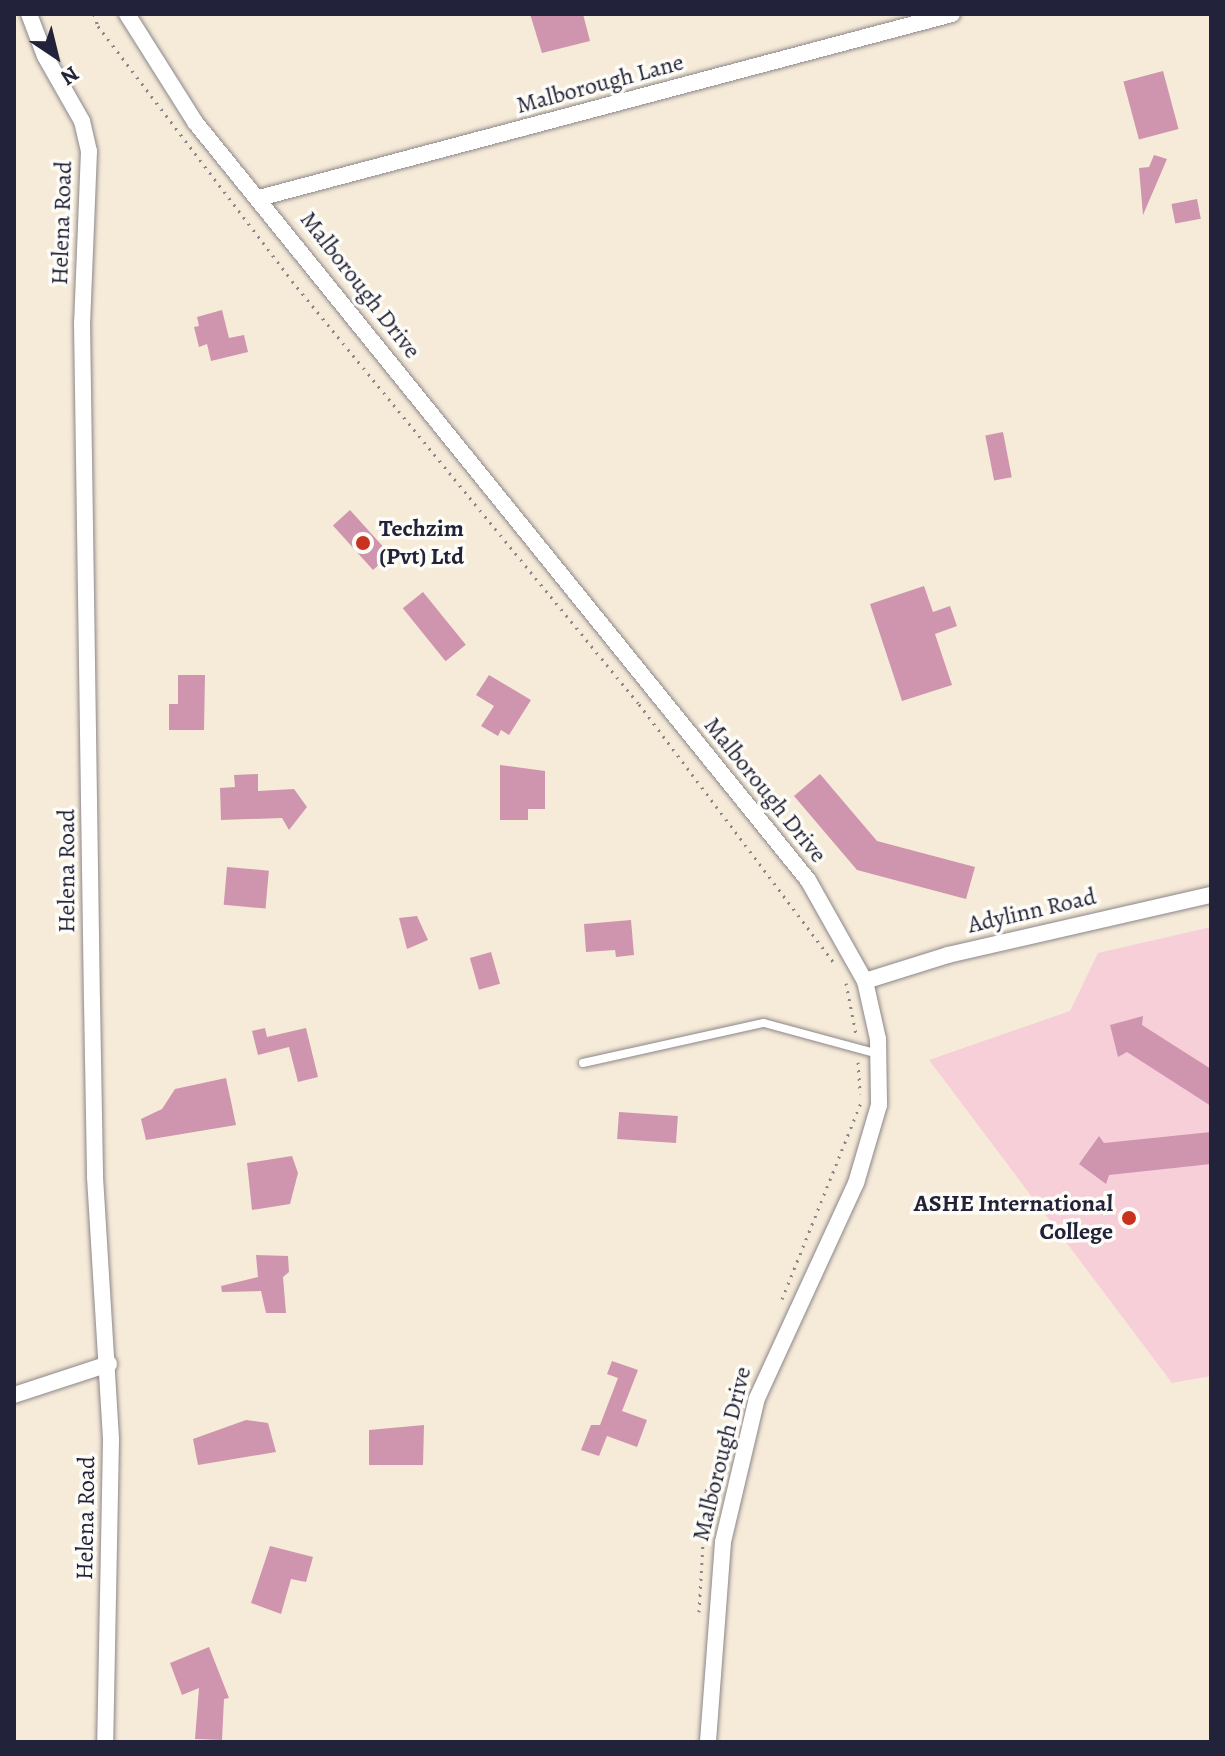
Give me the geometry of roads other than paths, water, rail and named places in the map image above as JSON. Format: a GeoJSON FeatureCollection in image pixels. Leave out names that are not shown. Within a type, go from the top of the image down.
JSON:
{"type":"FeatureCollection","features":[{"type":"Feature","properties":{"kind":"street","name":"Helena Road"},"geometry":{"type":"LineString","coordinates":[[29,14],[45,56],[82,121],[89,151],[82,322],[95,1177],[109,1364],[105,1742]]}},
{"type":"Feature","properties":{"kind":"street","name":"Malborough Drive"},"geometry":{"type":"LineString","coordinates":[[127,14],[195,122],[808,880],[865,981],[878,1054],[879,1105],[867,1153],[774,1352],[735,1485],[717,1589],[708,1742]]}},
{"type":"Feature","properties":{"kind":"street","name":"Malborough Lane"},"geometry":{"type":"LineString","coordinates":[[259,198],[952,14]]}},
{"type":"Feature","properties":{"kind":"street","name":"Adylinn Road"},"geometry":{"type":"LineString","coordinates":[[865,981],[967,951],[1211,895]]}},
{"type":"Feature","properties":{"kind":"street"},"geometry":{"type":"LineString","coordinates":[[14,1395],[109,1364]]}},
{"type":"Feature","properties":{"kind":"lane"},"geometry":{"type":"LineString","coordinates":[[583,1063],[757,1024],[878,1054]]}},
{"type":"Feature","properties":{"kind":"place","name":"Techzim (Pvt) Ltd"},"geometry":{"type":"Point","coordinates":[363,543]}},
{"type":"Feature","properties":{"kind":"place","name":"ASHE International College"},"geometry":{"type":"Point","coordinates":[1129,1218]}}]}
